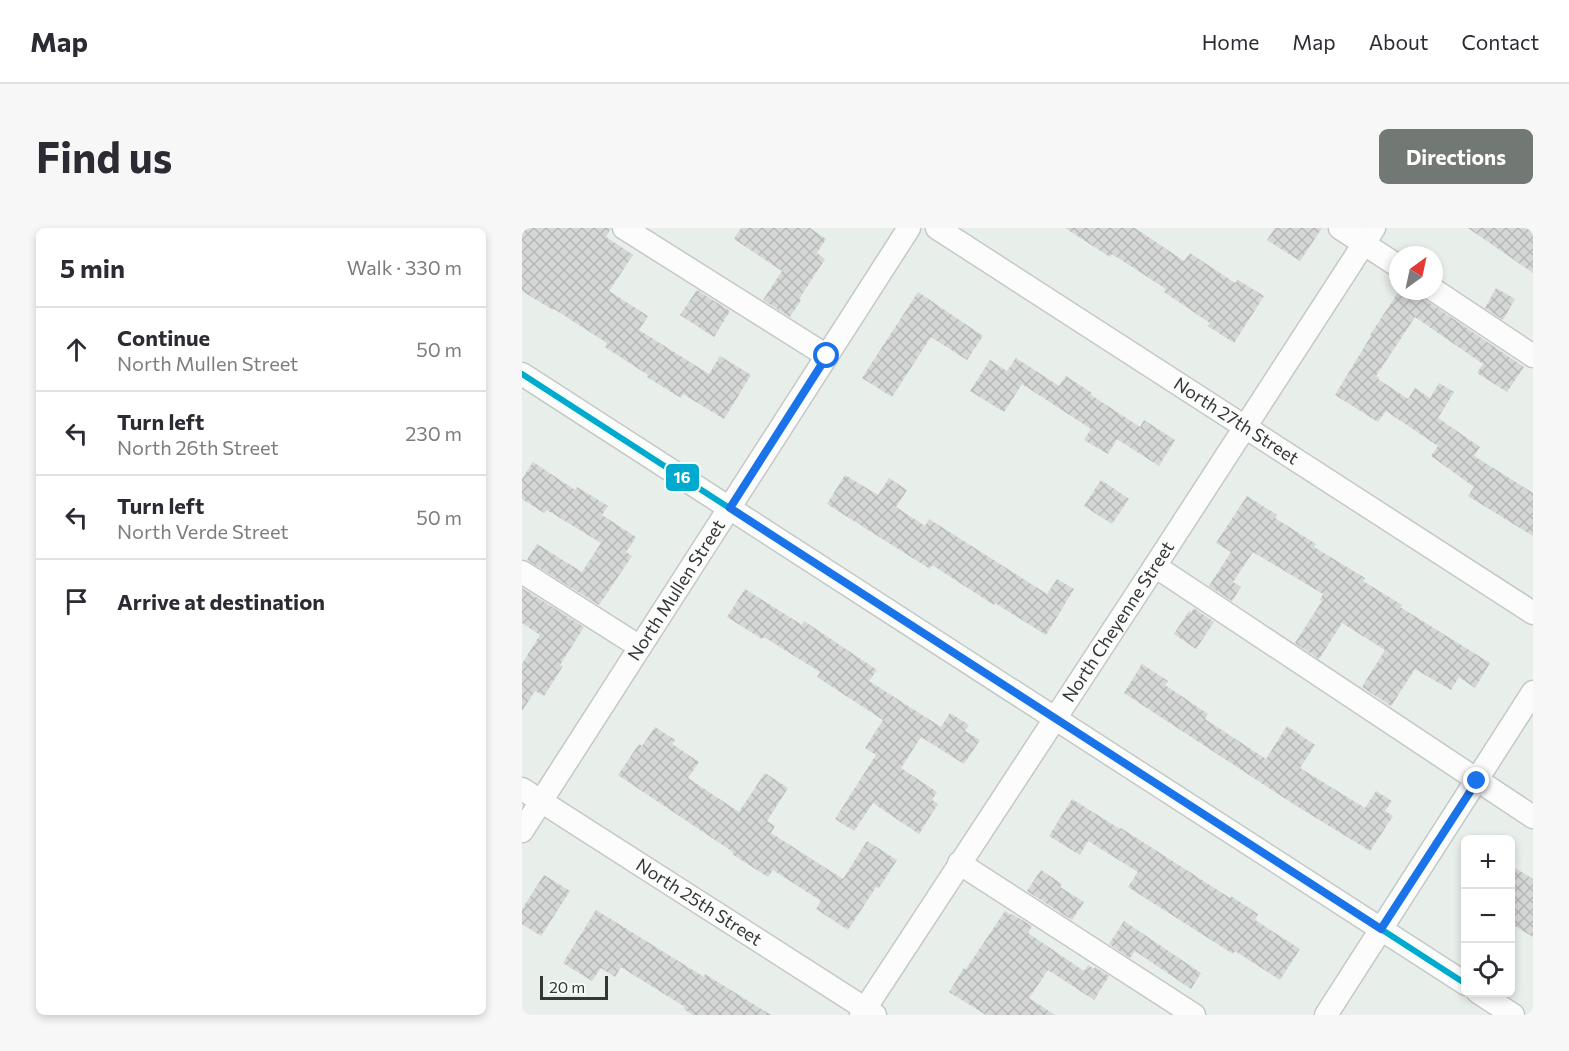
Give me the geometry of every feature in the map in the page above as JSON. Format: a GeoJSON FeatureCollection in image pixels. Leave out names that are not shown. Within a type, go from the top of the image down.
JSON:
{"type":"FeatureCollection","features":[{"type":"Feature","properties":{"kind":"street"},"geometry":{"type":"LineString","coordinates":[[624,228],[827,356]]}},
{"type":"Feature","properties":{"kind":"street","name":"North Mullen Street"},"geometry":{"type":"LineString","coordinates":[[522,831],[909,228]]}},
{"type":"Feature","properties":{"kind":"street","name":"North 27th Street"},"geometry":{"type":"LineString","coordinates":[[937,228],[1533,613]]}},
{"type":"Feature","properties":{"kind":"street"},"geometry":{"type":"LineString","coordinates":[[1340,228],[1369,236],[1389,257]]}},
{"type":"Feature","properties":{"kind":"street","name":"North Cheyenne Street"},"geometry":{"type":"LineString","coordinates":[[867,1013],[959,863],[1369,236]]}},
{"type":"Feature","properties":{"kind":"street"},"geometry":{"type":"LineString","coordinates":[[1443,296],[1533,356]]}},
{"type":"Feature","properties":{"kind":"street"},"geometry":{"type":"LineString","coordinates":[[522,374],[1461,981]]}},
{"type":"Feature","properties":{"kind":"street"},"geometry":{"type":"LineString","coordinates":[[1155,566],[1533,817]]}},
{"type":"Feature","properties":{"kind":"street"},"geometry":{"type":"LineString","coordinates":[[522,572],[640,648]]}},
{"type":"Feature","properties":{"kind":"street"},"geometry":{"type":"LineString","coordinates":[[1326,1015],[1533,692]]}},
{"type":"Feature","properties":{"kind":"street","name":"North 25th Street"},"geometry":{"type":"LineString","coordinates":[[522,789],[867,1013]]}},
{"type":"Feature","properties":{"kind":"street"},"geometry":{"type":"LineString","coordinates":[[959,863],[1194,1015]]}},
{"type":"Feature","properties":{"kind":"street"},"geometry":{"type":"LineString","coordinates":[[1484,997],[1513,1015]]}},
{"type":"Feature","properties":{"kind":"building"},"geometry":{"type":"Polygon","coordinates":[[[522,228],[611,228],[606,237],[633,255],[609,291],[648,316],[639,330],[709,374],[720,356],[751,375],[724,419],[683,394],[681,398],[647,377],[648,375],[605,347],[607,343],[522,291],[522,228]]]}},
{"type":"Feature","properties":{"kind":"building"},"geometry":{"type":"Polygon","coordinates":[[[741,228],[810,228],[826,239],[817,253],[825,259],[790,317],[763,300],[782,271],[734,239],[741,228]]]}},
{"type":"Feature","properties":{"kind":"building"},"geometry":{"type":"Polygon","coordinates":[[[1065,228],[1135,228],[1184,261],[1190,253],[1235,283],[1238,280],[1264,296],[1234,343],[1208,326],[1210,323],[1164,292],[1166,289],[1112,254],[1110,257],[1065,228]]]}},
{"type":"Feature","properties":{"kind":"building"},"geometry":{"type":"Polygon","coordinates":[[[1275,228],[1322,228],[1300,261],[1267,240],[1275,228]]]}},
{"type":"Feature","properties":{"kind":"building"},"geometry":{"type":"Polygon","coordinates":[[[1468,228],[1533,228],[1533,273],[1468,228]]]}},
{"type":"Feature","properties":{"kind":"building"},"geometry":{"type":"Polygon","coordinates":[[[1496,288],[1515,299],[1503,320],[1485,308],[1496,288]]]}},
{"type":"Feature","properties":{"kind":"building"},"geometry":{"type":"Polygon","coordinates":[[[697,290],[730,311],[714,337],[680,315],[697,290]]]}},
{"type":"Feature","properties":{"kind":"building"},"geometry":{"type":"Polygon","coordinates":[[[918,292],[983,336],[967,360],[931,337],[892,397],[862,378],[918,292]]]}},
{"type":"Feature","properties":{"kind":"building"},"geometry":{"type":"Polygon","coordinates":[[[1393,300],[1426,300],[1524,367],[1507,392],[1477,373],[1483,364],[1415,317],[1376,376],[1408,399],[1415,388],[1430,398],[1439,383],[1454,392],[1438,418],[1480,447],[1474,456],[1533,493],[1533,536],[1468,496],[1474,487],[1431,456],[1438,446],[1386,411],[1378,422],[1335,395],[1393,300]]]}},
{"type":"Feature","properties":{"kind":"building"},"geometry":{"type":"Polygon","coordinates":[[[1016,358],[1059,386],[1066,376],[1140,427],[1144,420],[1175,440],[1159,466],[1117,439],[1108,454],[1084,440],[1091,429],[1022,384],[1004,412],[970,391],[990,360],[1007,371],[1016,358]]]}},
{"type":"Feature","properties":{"kind":"building"},"geometry":{"type":"Polygon","coordinates":[[[533,462],[575,490],[577,487],[608,506],[602,515],[636,537],[626,552],[632,556],[599,605],[527,560],[537,544],[582,572],[601,543],[547,510],[544,513],[522,499],[522,479],[533,462]]]}},
{"type":"Feature","properties":{"kind":"building"},"geometry":{"type":"Polygon","coordinates":[[[845,475],[878,495],[889,478],[907,490],[896,507],[925,526],[929,519],[1047,594],[1057,579],[1074,589],[1046,635],[932,565],[930,569],[827,504],[845,475]]]}},
{"type":"Feature","properties":{"kind":"building"},"geometry":{"type":"Polygon","coordinates":[[[1101,480],[1129,499],[1112,524],[1084,506],[1101,480]]]}},
{"type":"Feature","properties":{"kind":"building"},"geometry":{"type":"Polygon","coordinates":[[[1247,496],[1277,515],[1275,518],[1316,544],[1314,547],[1365,578],[1363,581],[1402,605],[1400,607],[1490,663],[1475,688],[1459,677],[1451,690],[1415,669],[1391,706],[1362,687],[1385,650],[1342,623],[1319,659],[1295,643],[1322,601],[1320,600],[1323,594],[1253,552],[1233,582],[1241,587],[1232,601],[1209,586],[1231,552],[1216,543],[1247,496]]]}},
{"type":"Feature","properties":{"kind":"building"},"geometry":{"type":"Polygon","coordinates":[[[522,588],[584,627],[544,696],[535,691],[522,711],[522,664],[540,635],[522,623],[522,588]]]}},
{"type":"Feature","properties":{"kind":"building"},"geometry":{"type":"Polygon","coordinates":[[[745,589],[802,625],[804,621],[877,670],[869,681],[941,727],[950,713],[969,725],[965,731],[980,740],[964,764],[921,737],[901,768],[937,792],[932,800],[938,804],[919,834],[873,803],[854,831],[835,819],[876,755],[865,748],[883,720],[817,677],[820,672],[727,617],[745,589]]]}},
{"type":"Feature","properties":{"kind":"building"},"geometry":{"type":"Polygon","coordinates":[[[1194,608],[1214,622],[1196,649],[1174,634],[1189,611],[1191,613],[1194,608]]]}},
{"type":"Feature","properties":{"kind":"building"},"geometry":{"type":"Polygon","coordinates":[[[1142,664],[1168,681],[1165,685],[1208,714],[1205,719],[1266,759],[1287,726],[1315,745],[1300,768],[1365,808],[1376,791],[1392,801],[1385,811],[1393,816],[1370,851],[1295,805],[1124,693],[1142,664]]]}},
{"type":"Feature","properties":{"kind":"building"},"geometry":{"type":"Polygon","coordinates":[[[655,727],[675,740],[672,744],[699,762],[688,778],[739,812],[765,773],[788,788],[767,821],[775,826],[771,833],[843,879],[867,841],[897,860],[848,930],[816,909],[821,901],[773,870],[768,877],[618,775],[639,744],[642,746],[655,727]]]}},
{"type":"Feature","properties":{"kind":"building"},"geometry":{"type":"Polygon","coordinates":[[[1072,799],[1230,898],[1231,896],[1258,914],[1255,920],[1300,949],[1280,980],[1235,951],[1233,954],[1128,887],[1138,872],[1088,841],[1080,855],[1049,836],[1072,799]]]}},
{"type":"Feature","properties":{"kind":"building"},"geometry":{"type":"Polygon","coordinates":[[[1515,868],[1533,879],[1533,937],[1515,926],[1515,868]]]}},
{"type":"Feature","properties":{"kind":"building"},"geometry":{"type":"Polygon","coordinates":[[[1041,870],[1062,884],[1060,887],[1084,902],[1072,920],[1027,891],[1041,870]]]}},
{"type":"Feature","properties":{"kind":"building"},"geometry":{"type":"Polygon","coordinates":[[[544,875],[570,891],[541,936],[522,924],[522,909],[544,875]]]}},
{"type":"Feature","properties":{"kind":"building"},"geometry":{"type":"Polygon","coordinates":[[[596,910],[704,977],[705,974],[771,1015],[693,1015],[684,1009],[685,1007],[621,967],[615,977],[601,968],[592,981],[563,963],[596,910]]]}},
{"type":"Feature","properties":{"kind":"building"},"geometry":{"type":"Polygon","coordinates":[[[1005,911],[1032,926],[1028,933],[1084,971],[1088,965],[1109,976],[1094,1000],[1048,970],[1029,998],[1055,1015],[986,1015],[949,992],[1005,911]]]}},
{"type":"Feature","properties":{"kind":"building"},"geometry":{"type":"Polygon","coordinates":[[[1124,921],[1201,973],[1191,989],[1135,951],[1130,958],[1109,944],[1124,921]]]}},
{"type":"Feature","properties":{"kind":"transit line","name":"16"},"geometry":{"type":"LineString","coordinates":[[522,374],[1461,981]]}},
{"type":"Feature","properties":{"kind":"route"},"geometry":{"type":"LineString","coordinates":[[827,356],[730,508],[1381,929],[1477,781]]}}]}
